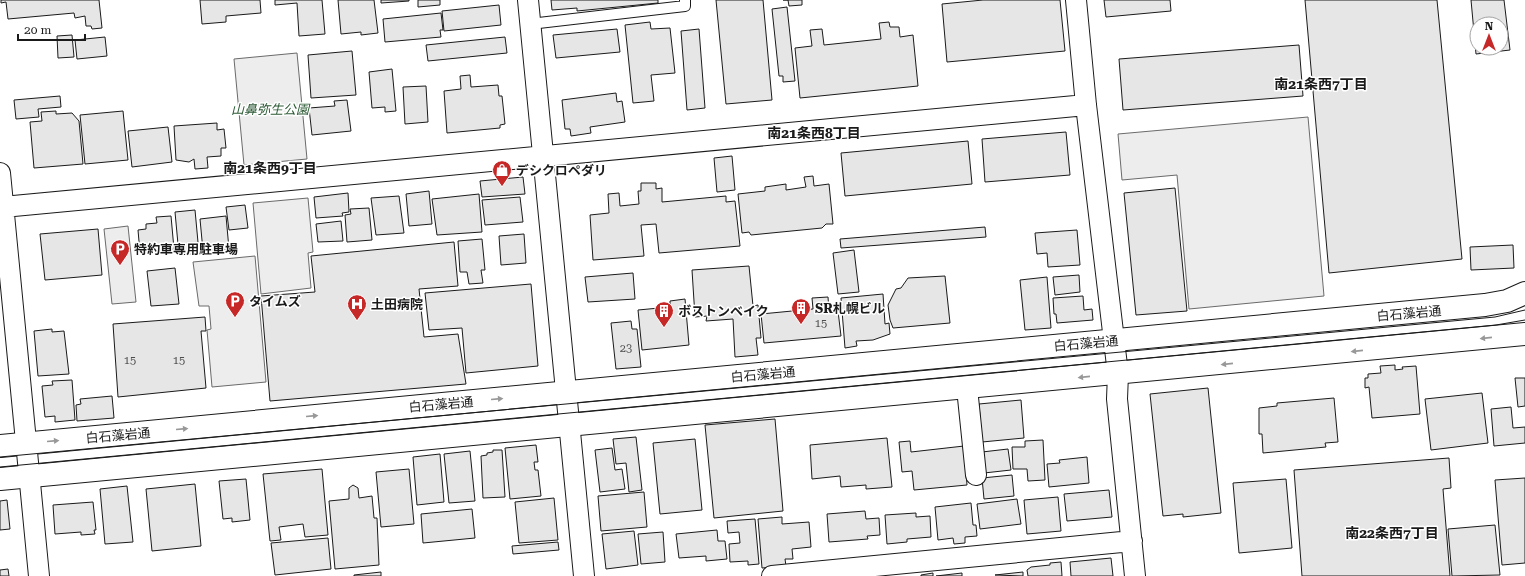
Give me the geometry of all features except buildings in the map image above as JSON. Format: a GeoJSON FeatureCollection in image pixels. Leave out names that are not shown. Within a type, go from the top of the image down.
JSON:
{"type":"FeatureCollection","features":[{"type":"Feature","properties":{"kind":"main road","name":"白石藻岩通"},"geometry":{"type":"LineString","coordinates":[[0,446],[1485,305],[1507,301],[1525,294]]}},
{"type":"Feature","properties":{"kind":"main road"},"geometry":{"type":"LineString","coordinates":[[0,479],[1118,374],[1525,334]]}},
{"type":"Feature","properties":{"kind":"street"},"geometry":{"type":"LineString","coordinates":[[528,0],[584,576]]}},
{"type":"Feature","properties":{"kind":"street"},"geometry":{"type":"LineString","coordinates":[[1076,0],[1086,106],[1118,374],[1117,399],[1135,576]]}},
{"type":"Feature","properties":{"kind":"street"},"geometry":{"type":"LineString","coordinates":[[2,212],[543,156],[1086,106]]}},
{"type":"Feature","properties":{"kind":"street"},"geometry":{"type":"LineString","coordinates":[[0,173],[7,309],[26,443],[39,576]]}},
{"type":"Feature","properties":{"kind":"street"},"geometry":{"type":"LineString","coordinates":[[967,388],[976,475]]}},
{"type":"Feature","properties":{"kind":"street"},"geometry":{"type":"LineString","coordinates":[[772,576],[1132,541]]}},
{"type":"Feature","properties":{"kind":"lane"},"geometry":{"type":"LineString","coordinates":[[530,24],[685,6],[685,0]]}},
{"type":"Feature","properties":{"kind":"shaded area","name":"山鼻弥生公園"},"geometry":{"type":"Polygon","coordinates":[[[297,53],[307,159],[244,165],[234,59],[297,53]]]}},
{"type":"Feature","properties":{"kind":"shaded area"},"geometry":{"type":"Polygon","coordinates":[[[1308,117],[1324,296],[1189,309],[1177,175],[1122,180],[1118,134],[1308,117]]]}},
{"type":"Feature","properties":{"kind":"shaded area"},"geometry":{"type":"Polygon","coordinates":[[[308,198],[313,252],[308,253],[311,288],[261,294],[253,203],[308,198]]]}},
{"type":"Feature","properties":{"kind":"shaded area","name":"特約車専用駐車場"},"geometry":{"type":"Polygon","coordinates":[[[128,226],[136,302],[112,304],[104,229],[128,226]]]}},
{"type":"Feature","properties":{"kind":"shaded area","name":"タイムズ"},"geometry":{"type":"Polygon","coordinates":[[[255,256],[266,382],[212,387],[207,330],[211,329],[209,306],[199,306],[193,262],[255,256]]]}},
{"type":"Feature","properties":{"kind":"tram line"},"geometry":{"type":"LineString","coordinates":[[0,457],[1495,317],[1525,310]]}},
{"type":"Feature","properties":{"kind":"tram line"},"geometry":{"type":"LineString","coordinates":[[0,467],[1496,325],[1525,320]]}},
{"type":"Feature","properties":{"kind":"place","name":"デシクロペダリ"},"geometry":{"type":"Point","coordinates":[502,187]}},
{"type":"Feature","properties":{"kind":"place","name":"特約車専用駐車場"},"geometry":{"type":"Point","coordinates":[120,266]}},
{"type":"Feature","properties":{"kind":"place","name":"タイムズ"},"geometry":{"type":"Point","coordinates":[235,318]}},
{"type":"Feature","properties":{"kind":"place","name":"土田病院"},"geometry":{"type":"Point","coordinates":[357,321]}},
{"type":"Feature","properties":{"kind":"place","name":"SR札幌ビル"},"geometry":{"type":"Point","coordinates":[801,325]}},
{"type":"Feature","properties":{"kind":"place","name":"ボストンベイク"},"geometry":{"type":"Point","coordinates":[664,328]}},
{"type":"Feature","properties":{"kind":"district","name":"南21条西7丁目"},"geometry":{"type":"Point","coordinates":[1321,84]}},
{"type":"Feature","properties":{"kind":"district","name":"南21条西8丁目"},"geometry":{"type":"Point","coordinates":[814,133]}},
{"type":"Feature","properties":{"kind":"district","name":"南21条西9丁目"},"geometry":{"type":"Point","coordinates":[270,168]}},
{"type":"Feature","properties":{"kind":"district","name":"南22条西7丁目"},"geometry":{"type":"Point","coordinates":[1392,533]}}]}
